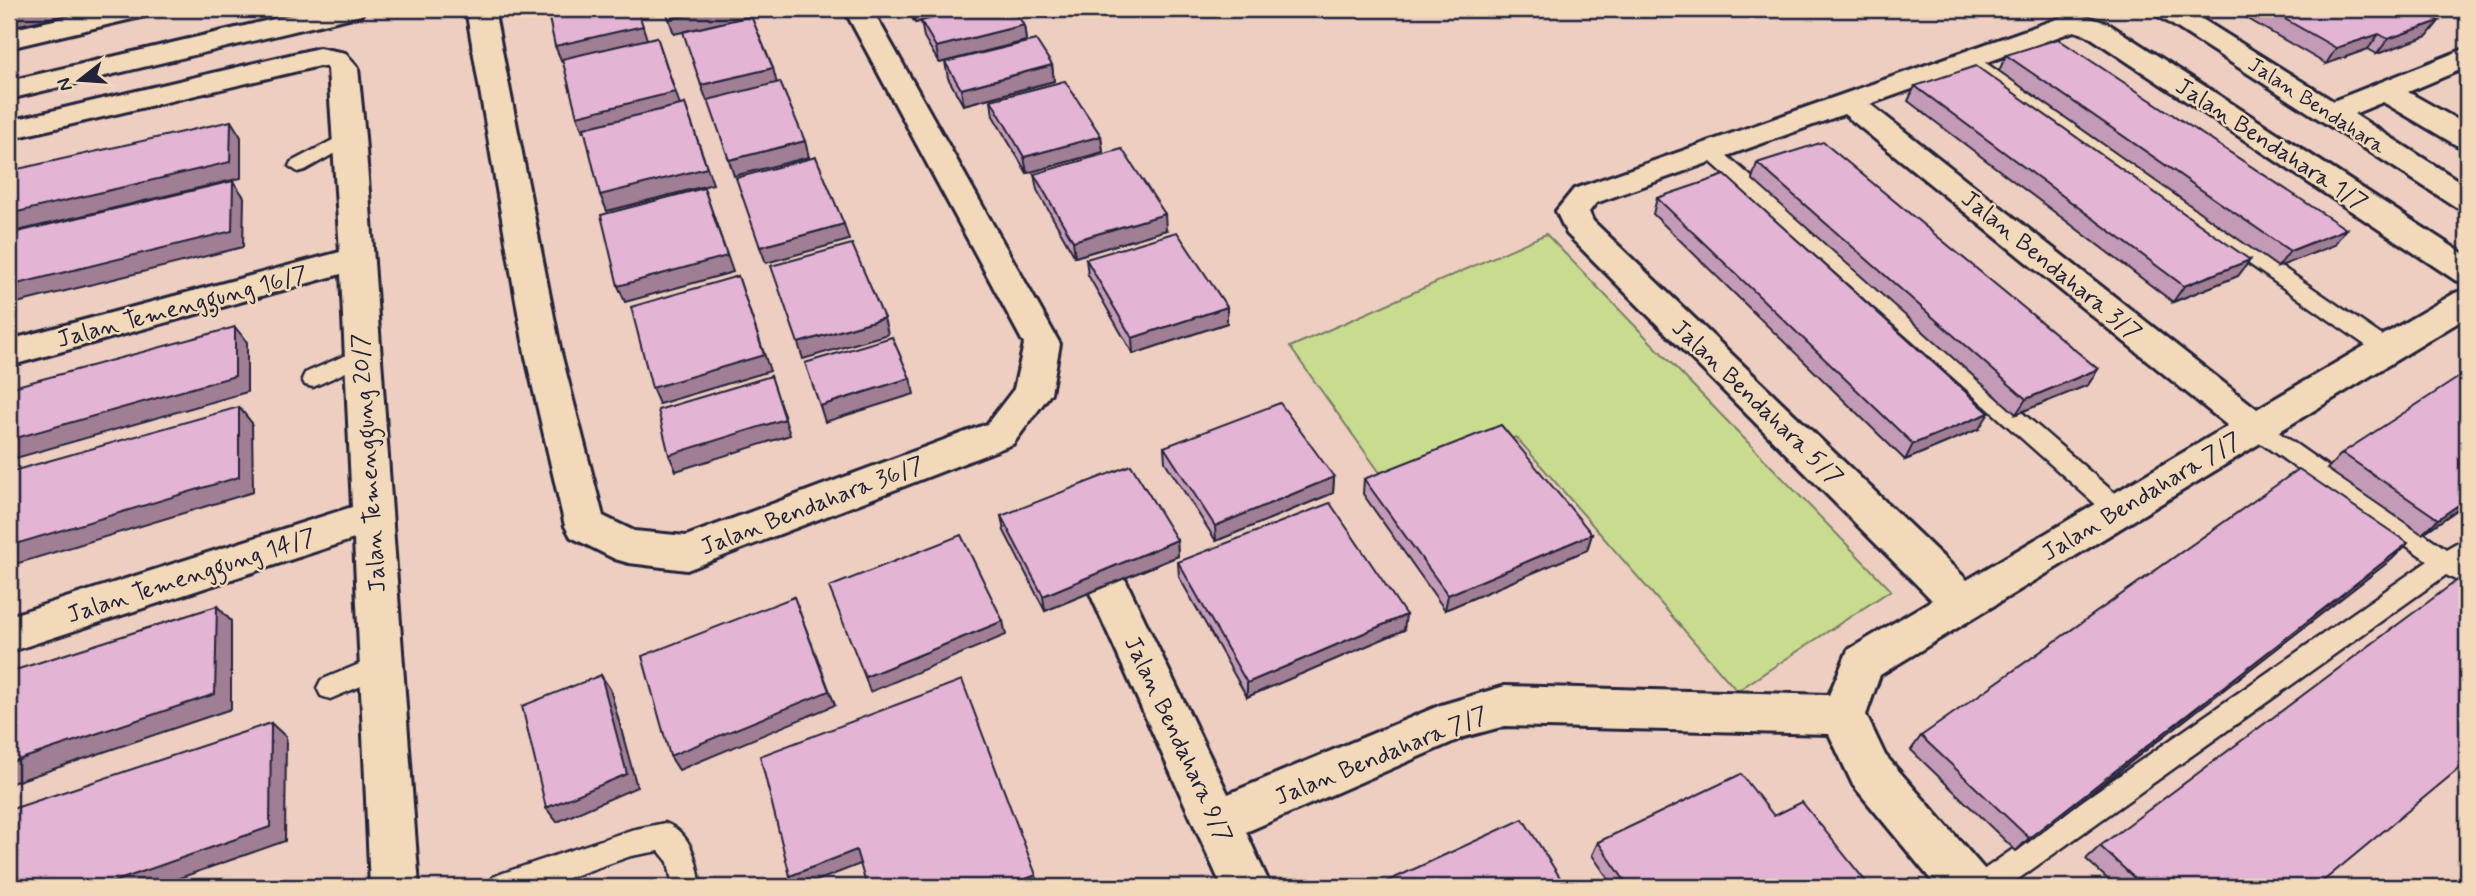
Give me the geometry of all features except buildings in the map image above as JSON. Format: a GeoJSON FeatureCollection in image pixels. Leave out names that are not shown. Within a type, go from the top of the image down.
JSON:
{"type":"FeatureCollection","features":[{"type":"Feature","properties":{"kind":"street"},"geometry":{"type":"LineString","coordinates":[[9,39],[139,9]]}},
{"type":"Feature","properties":{"kind":"street"},"geometry":{"type":"LineString","coordinates":[[9,90],[351,9]]}},
{"type":"Feature","properties":{"kind":"street","name":"Jalan Bendahara 36/7"},"geometry":{"type":"LineString","coordinates":[[480,9],[542,354],[585,526],[629,547],[687,553],[1000,434],[1032,393],[1042,344],[858,9]]}},
{"type":"Feature","properties":{"kind":"street","name":"Jalan Bendahara"},"geometry":{"type":"LineString","coordinates":[[2167,9],[2467,200]]}},
{"type":"Feature","properties":{"kind":"street","name":"Jalan Bendahara 1/7"},"geometry":{"type":"LineString","coordinates":[[1968,59],[2074,21],[2097,29],[2467,272]]}},
{"type":"Feature","properties":{"kind":"street","name":"Jalan Temenggung 20/7"},"geometry":{"type":"LineString","coordinates":[[9,130],[319,57],[335,59],[343,68],[350,137],[395,887]]}},
{"type":"Feature","properties":{"kind":"street"},"geometry":{"type":"LineString","coordinates":[[2329,114],[2467,57]]}},
{"type":"Feature","properties":{"kind":"street"},"geometry":{"type":"LineString","coordinates":[[1710,151],[1968,59]]}},
{"type":"Feature","properties":{"kind":"street"},"geometry":{"type":"LineString","coordinates":[[2385,91],[2467,138]]}},
{"type":"Feature","properties":{"kind":"street","name":"Jalan Bendahara 3/7"},"geometry":{"type":"LineString","coordinates":[[1848,102],[2256,428]]}},
{"type":"Feature","properties":{"kind":"street","name":"Jalan Bendahara 5/7"},"geometry":{"type":"LineString","coordinates":[[1710,151],[1586,196],[1572,211],[1579,226],[1964,603]]}},
{"type":"Feature","properties":{"kind":"street","name":"Jalan Temenggung 16/7"},"geometry":{"type":"LineString","coordinates":[[9,353],[356,259]]}},
{"type":"Feature","properties":{"kind":"street","name":"Jalan Bendahara 7/7"},"geometry":{"type":"LineString","coordinates":[[1216,822],[1457,719],[1505,706],[1843,715],[1863,663],[2467,301]]}},
{"type":"Feature","properties":{"kind":"street","name":"Jalan Temenggung 14/7"},"geometry":{"type":"LineString","coordinates":[[9,634],[372,517]]}},
{"type":"Feature","properties":{"kind":"street","name":"Jalan Bendahara 9/7"},"geometry":{"type":"LineString","coordinates":[[1110,591],[1247,887]]}},
{"type":"Feature","properties":{"kind":"street"},"geometry":{"type":"LineString","coordinates":[[1843,715],[1869,769],[1968,887]]}},
{"type":"Feature","properties":{"kind":"lane"},"geometry":{"type":"LineString","coordinates":[[1968,59],[2386,349]]}},
{"type":"Feature","properties":{"kind":"lane"},"geometry":{"type":"LineString","coordinates":[[298,166],[350,137]]}},
{"type":"Feature","properties":{"kind":"lane"},"geometry":{"type":"LineString","coordinates":[[1710,151],[2118,510]]}},
{"type":"Feature","properties":{"kind":"lane"},"geometry":{"type":"LineString","coordinates":[[313,379],[362,356]]}},
{"type":"Feature","properties":{"kind":"lane"},"geometry":{"type":"LineString","coordinates":[[2256,428],[2456,553],[2467,576]]}},
{"type":"Feature","properties":{"kind":"lane"},"geometry":{"type":"LineString","coordinates":[[1983,887],[2456,553]]}},
{"type":"Feature","properties":{"kind":"lane"},"geometry":{"type":"LineString","coordinates":[[330,688],[380,666]]}},
{"type":"Feature","properties":{"kind":"lane"},"geometry":{"type":"LineString","coordinates":[[503,887],[631,843],[665,836],[681,856],[687,887]]}},
{"type":"Feature","properties":{"kind":"green space"},"geometry":{"type":"Polygon","coordinates":[[[1546,234],[1891,590],[1737,691],[1516,437],[1393,491],[1290,347],[1546,234]]]}}]}
